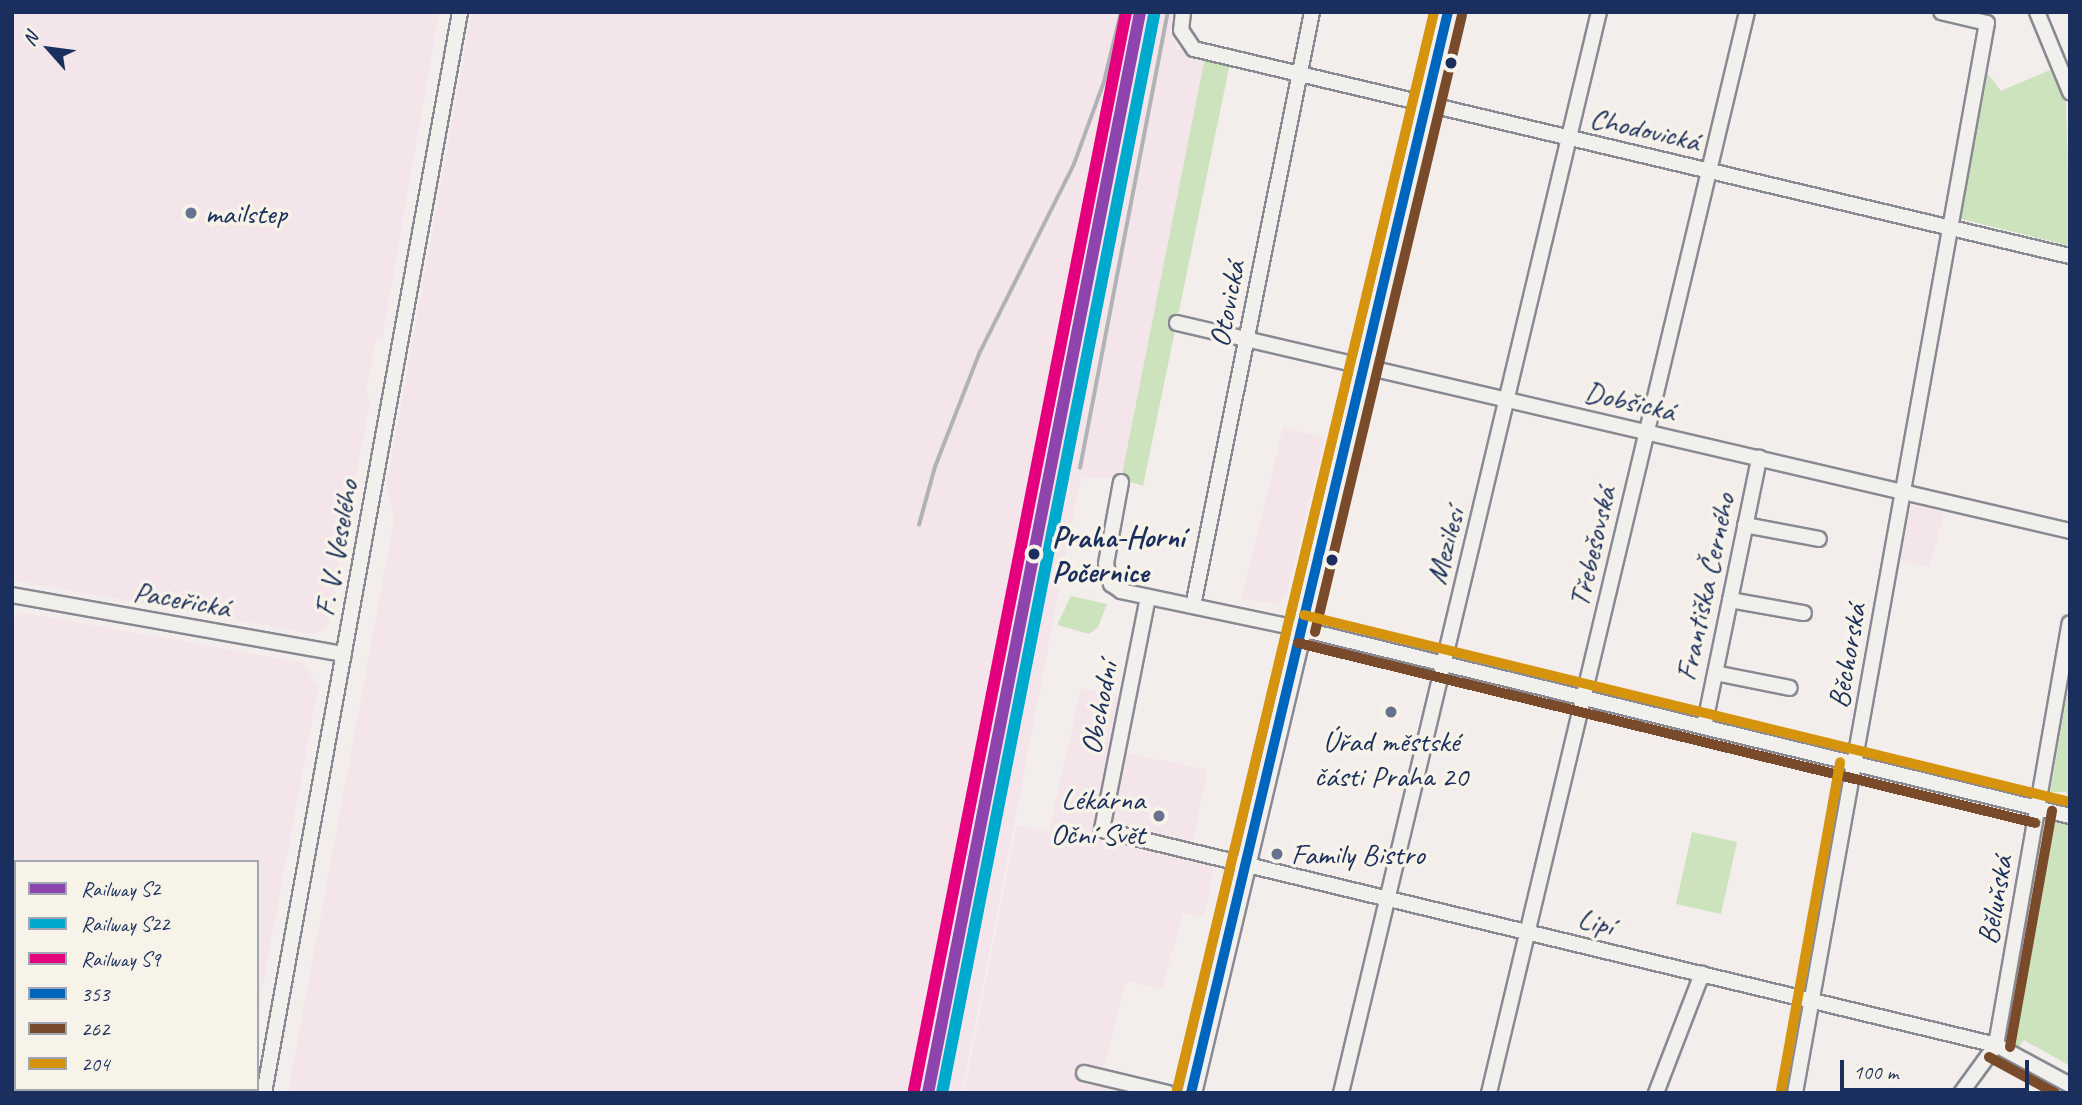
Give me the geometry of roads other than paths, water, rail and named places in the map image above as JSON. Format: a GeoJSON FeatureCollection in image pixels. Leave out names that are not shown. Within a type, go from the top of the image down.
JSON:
{"type":"FeatureCollection","features":[{"type":"Feature","properties":{"kind":"main road"},"geometry":{"type":"LineString","coordinates":[[1191,1093],[1448,12]]}},
{"type":"Feature","properties":{"kind":"street","name":"F. V. Veselého"},"geometry":{"type":"LineString","coordinates":[[264,1093],[460,12]]}},
{"type":"Feature","properties":{"kind":"street","name":"Chodovická"},"geometry":{"type":"LineString","coordinates":[[1183,12],[1181,30],[1186,41],[1208,52],[2070,256]]}},
{"type":"Feature","properties":{"kind":"street","name":"Otovická"},"geometry":{"type":"LineString","coordinates":[[1193,606],[1312,12]]}},
{"type":"Feature","properties":{"kind":"street","name":"Mezilesí"},"geometry":{"type":"LineString","coordinates":[[1341,1093],[1441,663],[1508,400],[1599,12]]}},
{"type":"Feature","properties":{"kind":"street","name":"Třebešovská"},"geometry":{"type":"LineString","coordinates":[[1489,1093],[1747,12]]}},
{"type":"Feature","properties":{"kind":"street","name":"Běchorská"},"geometry":{"type":"LineString","coordinates":[[1795,1093],[1987,23],[1941,12]]}},
{"type":"Feature","properties":{"kind":"street"},"geometry":{"type":"LineString","coordinates":[[2037,12],[2070,92]]}},
{"type":"Feature","properties":{"kind":"street","name":"Dobšická"},"geometry":{"type":"LineString","coordinates":[[1177,323],[2070,531]]}},
{"type":"Feature","properties":{"kind":"street","name":"Františka Černého"},"geometry":{"type":"LineString","coordinates":[[1704,727],[1759,457]]}},
{"type":"Feature","properties":{"kind":"street"},"geometry":{"type":"LineString","coordinates":[[1121,482],[1106,564],[1111,584],[1121,591],[1301,629],[2070,816]]}},
{"type":"Feature","properties":{"kind":"street"},"geometry":{"type":"LineString","coordinates":[[1745,525],[1819,539]]}},
{"type":"Feature","properties":{"kind":"street","name":"Paceřická"},"geometry":{"type":"LineString","coordinates":[[12,595],[344,654]]}},
{"type":"Feature","properties":{"kind":"street","name":"Obchodní"},"geometry":{"type":"LineString","coordinates":[[1102,830],[1148,597]]}},
{"type":"Feature","properties":{"kind":"street"},"geometry":{"type":"LineString","coordinates":[[1730,600],[1804,613]]}},
{"type":"Feature","properties":{"kind":"street","name":"Běluňská"},"geometry":{"type":"LineString","coordinates":[[1961,1093],[1996,1045],[2070,623]]}},
{"type":"Feature","properties":{"kind":"street"},"geometry":{"type":"LineString","coordinates":[[1715,673],[1790,688]]}},
{"type":"Feature","properties":{"kind":"street","name":"Lipí"},"geometry":{"type":"LineString","coordinates":[[1102,830],[1996,1045],[2070,1085]]}},
{"type":"Feature","properties":{"kind":"street"},"geometry":{"type":"LineString","coordinates":[[1656,1093],[1702,974]]}},
{"type":"Feature","properties":{"kind":"street"},"geometry":{"type":"LineString","coordinates":[[1084,1073],[1168,1093]]}},
{"type":"Feature","properties":{"kind":"railway"},"geometry":{"type":"LineString","coordinates":[[919,525],[935,467],[979,354],[1074,164],[1104,82],[1121,12]]}},
{"type":"Feature","properties":{"kind":"railway"},"geometry":{"type":"LineString","coordinates":[[1080,468],[1168,12]]}},
{"type":"Feature","properties":{"kind":"rail line","name":"S9"},"geometry":{"type":"LineString","coordinates":[[914,1090],[1126,12]]}},
{"type":"Feature","properties":{"kind":"rail line","name":"S2"},"geometry":{"type":"LineString","coordinates":[[928,1093],[1140,12]]}},
{"type":"Feature","properties":{"kind":"rail line","name":"S22"},"geometry":{"type":"LineString","coordinates":[[942,1093],[1154,15]]}},
{"type":"Feature","properties":{"kind":"place","name":"mailstep"},"geometry":{"type":"Point","coordinates":[191,213]}},
{"type":"Feature","properties":{"kind":"place","name":"Praha-Horní Počernice"},"geometry":{"type":"Point","coordinates":[1034,554]}},
{"type":"Feature","properties":{"kind":"place","name":"Úřad městské části Praha 20"},"geometry":{"type":"Point","coordinates":[1391,712]}},
{"type":"Feature","properties":{"kind":"place","name":"Lékárna Oční Svět"},"geometry":{"type":"Point","coordinates":[1159,816]}},
{"type":"Feature","properties":{"kind":"place","name":"Family Bistro"},"geometry":{"type":"Point","coordinates":[1277,854]}}]}
